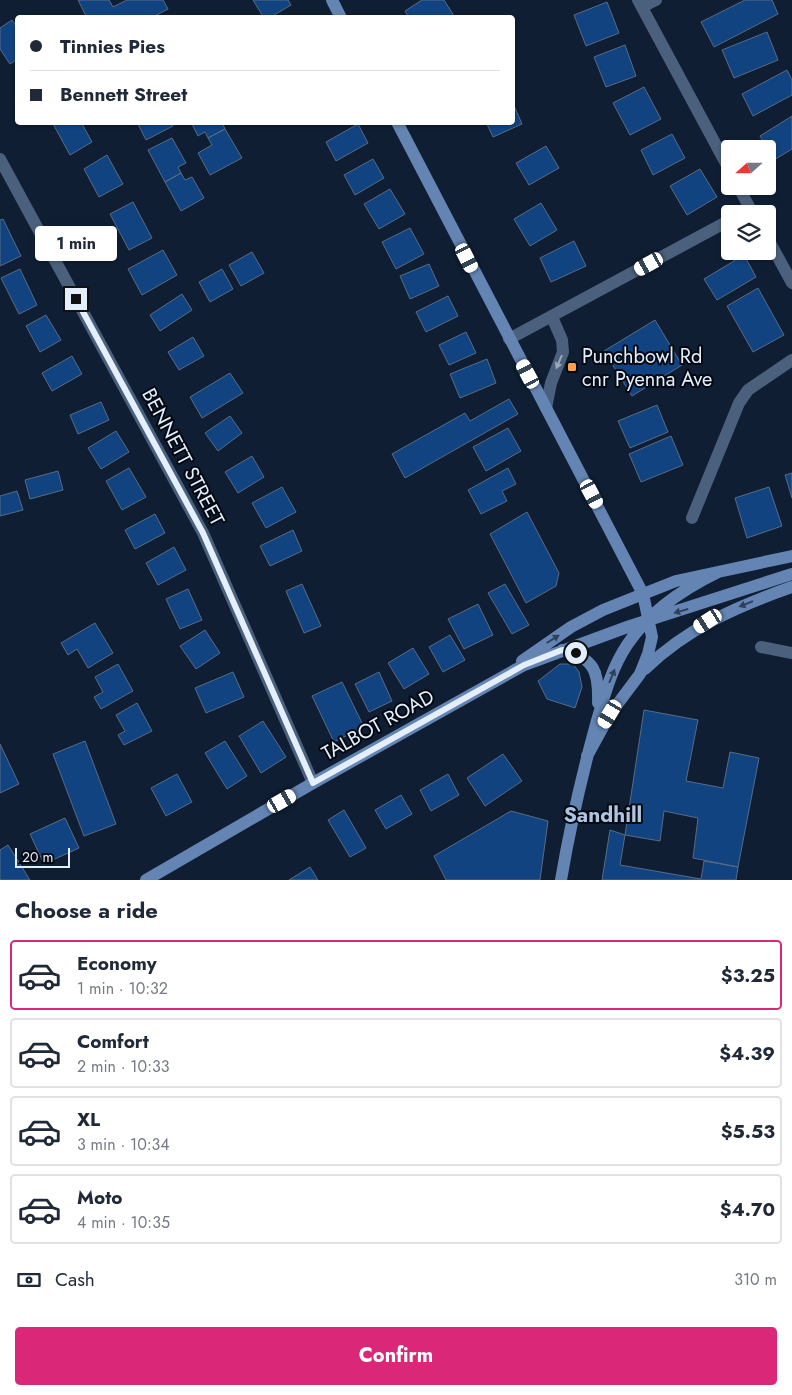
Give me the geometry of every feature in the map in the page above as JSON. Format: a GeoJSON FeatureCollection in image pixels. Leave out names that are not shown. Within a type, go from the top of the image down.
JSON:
{"type":"FeatureCollection","features":[{"type":"Feature","properties":{"kind":"main road"},"geometry":{"type":"LineString","coordinates":[[332,0],[340,15]]}},
{"type":"Feature","properties":{"kind":"main road"},"geometry":{"type":"LineString","coordinates":[[399,125],[643,594],[651,644],[640,674]]}},
{"type":"Feature","properties":{"kind":"main road","name":"TALBOT ROAD"},"geometry":{"type":"LineString","coordinates":[[500,678],[571,628],[602,610],[676,581],[792,556]]}},
{"type":"Feature","properties":{"kind":"main road"},"geometry":{"type":"LineString","coordinates":[[561,880],[573,810],[587,756],[602,700],[619,658],[627,645],[648,620],[680,593],[718,572]]}},
{"type":"Feature","properties":{"kind":"main road","name":"TALBOT ROAD"},"geometry":{"type":"LineString","coordinates":[[146,880],[500,678],[562,650],[648,620],[699,606],[792,574]]}},
{"type":"Feature","properties":{"kind":"main road"},"geometry":{"type":"LineString","coordinates":[[587,756],[610,714],[640,674],[666,649],[708,621],[792,587]]}},
{"type":"Feature","properties":{"kind":"main road"},"geometry":{"type":"LineString","coordinates":[[562,650],[583,657],[595,671],[598,680],[597,720]]}},
{"type":"Feature","properties":{"kind":"street"},"geometry":{"type":"LineString","coordinates":[[656,0],[640,4],[721,154]]}},
{"type":"Feature","properties":{"kind":"street","name":"BENNETT STREET"},"geometry":{"type":"LineString","coordinates":[[0,159],[203,533],[313,783]]}},
{"type":"Feature","properties":{"kind":"street"},"geometry":{"type":"LineString","coordinates":[[509,339],[721,225]]}},
{"type":"Feature","properties":{"kind":"street"},"geometry":{"type":"LineString","coordinates":[[776,254],[792,283]]}},
{"type":"Feature","properties":{"kind":"street"},"geometry":{"type":"LineString","coordinates":[[546,408],[551,383],[563,352],[562,340],[552,317]]}},
{"type":"Feature","properties":{"kind":"street"},"geometry":{"type":"LineString","coordinates":[[692,518],[739,403],[748,390],[792,360]]}},
{"type":"Feature","properties":{"kind":"street"},"geometry":{"type":"LineString","coordinates":[[761,647],[792,653]]}},
{"type":"Feature","properties":{"kind":"building"},"geometry":{"type":"Polygon","coordinates":[[[78,0],[109,0],[113,7],[127,0],[163,0],[168,9],[157,15],[86,15],[78,0]]]}},
{"type":"Feature","properties":{"kind":"building"},"geometry":{"type":"Polygon","coordinates":[[[253,0],[288,0],[291,5],[274,15],[262,15],[253,0]]]}},
{"type":"Feature","properties":{"kind":"building"},"geometry":{"type":"Polygon","coordinates":[[[422,0],[444,0],[453,15],[407,15],[405,11],[422,0]]]}},
{"type":"Feature","properties":{"kind":"building"},"geometry":{"type":"Polygon","coordinates":[[[745,0],[772,0],[778,14],[714,47],[701,22],[745,0]]]}},
{"type":"Feature","properties":{"kind":"building"},"geometry":{"type":"Polygon","coordinates":[[[607,2],[619,33],[586,46],[574,15],[607,2]]]}},
{"type":"Feature","properties":{"kind":"building"},"geometry":{"type":"Polygon","coordinates":[[[12,20],[15,24],[15,61],[10,64],[0,49],[0,28],[12,20]]]}},
{"type":"Feature","properties":{"kind":"building"},"geometry":{"type":"Polygon","coordinates":[[[767,32],[778,60],[734,78],[722,50],[767,32]]]}},
{"type":"Feature","properties":{"kind":"building"},"geometry":{"type":"Polygon","coordinates":[[[625,45],[636,76],[606,87],[594,57],[625,45]]]}},
{"type":"Feature","properties":{"kind":"building"},"geometry":{"type":"Polygon","coordinates":[[[787,70],[792,80],[792,95],[753,116],[742,94],[787,70]]]}},
{"type":"Feature","properties":{"kind":"building"},"geometry":{"type":"Polygon","coordinates":[[[644,87],[661,119],[630,135],[613,103],[644,87]]]}},
{"type":"Feature","properties":{"kind":"building"},"geometry":{"type":"Polygon","coordinates":[[[515,108],[522,124],[493,137],[487,125],[515,125],[515,108]]]}},
{"type":"Feature","properties":{"kind":"building"},"geometry":{"type":"Polygon","coordinates":[[[792,116],[792,149],[776,159],[776,140],[762,140],[760,136],[792,116]]]}},
{"type":"Feature","properties":{"kind":"building"},"geometry":{"type":"Polygon","coordinates":[[[54,125],[83,125],[92,142],[70,155],[54,125]]]}},
{"type":"Feature","properties":{"kind":"building"},"geometry":{"type":"Polygon","coordinates":[[[138,125],[172,125],[173,126],[146,140],[138,125]]]}},
{"type":"Feature","properties":{"kind":"building"},"geometry":{"type":"Polygon","coordinates":[[[192,125],[223,125],[225,129],[208,138],[205,132],[198,136],[192,125]]]}},
{"type":"Feature","properties":{"kind":"building"},"geometry":{"type":"Polygon","coordinates":[[[359,125],[368,143],[336,161],[326,142],[359,125]]]}},
{"type":"Feature","properties":{"kind":"building"},"geometry":{"type":"Polygon","coordinates":[[[225,129],[242,158],[210,175],[198,153],[212,145],[208,138],[225,129]]]}},
{"type":"Feature","properties":{"kind":"building"},"geometry":{"type":"Polygon","coordinates":[[[672,134],[685,158],[653,175],[641,150],[672,134]]]}},
{"type":"Feature","properties":{"kind":"building"},"geometry":{"type":"Polygon","coordinates":[[[172,138],[186,163],[178,167],[181,173],[165,182],[148,150],[172,138]]]}},
{"type":"Feature","properties":{"kind":"building"},"geometry":{"type":"Polygon","coordinates":[[[546,146],[559,168],[529,185],[516,163],[546,146]]]}},
{"type":"Feature","properties":{"kind":"building"},"geometry":{"type":"Polygon","coordinates":[[[107,155],[123,184],[99,197],[84,169],[107,155]]]}},
{"type":"Feature","properties":{"kind":"building"},"geometry":{"type":"Polygon","coordinates":[[[373,159],[384,178],[355,195],[344,175],[373,159]]]}},
{"type":"Feature","properties":{"kind":"building"},"geometry":{"type":"Polygon","coordinates":[[[700,169],[717,197],[687,215],[670,186],[700,169]]]}},
{"type":"Feature","properties":{"kind":"building"},"geometry":{"type":"Polygon","coordinates":[[[181,173],[185,180],[192,177],[204,198],[181,211],[165,182],[181,173]]]}},
{"type":"Feature","properties":{"kind":"building"},"geometry":{"type":"Polygon","coordinates":[[[390,189],[405,214],[379,229],[364,204],[390,189]]]}},
{"type":"Feature","properties":{"kind":"building"},"geometry":{"type":"Polygon","coordinates":[[[133,202],[152,238],[129,250],[110,214],[133,202]]]}},
{"type":"Feature","properties":{"kind":"building"},"geometry":{"type":"Polygon","coordinates":[[[541,203],[557,230],[530,246],[514,219],[541,203]]]}},
{"type":"Feature","properties":{"kind":"building"},"geometry":{"type":"Polygon","coordinates":[[[3,219],[21,256],[0,266],[0,220],[3,219]]]}},
{"type":"Feature","properties":{"kind":"building"},"geometry":{"type":"Polygon","coordinates":[[[410,228],[424,254],[396,269],[382,242],[410,228]]]}},
{"type":"Feature","properties":{"kind":"building"},"geometry":{"type":"Polygon","coordinates":[[[574,241],[586,266],[551,282],[540,258],[574,241]]]}},
{"type":"Feature","properties":{"kind":"building"},"geometry":{"type":"Polygon","coordinates":[[[163,250],[177,275],[142,295],[128,269],[163,250]]]}},
{"type":"Feature","properties":{"kind":"building"},"geometry":{"type":"Polygon","coordinates":[[[252,252],[264,273],[241,286],[229,265],[252,252]]]}},
{"type":"Feature","properties":{"kind":"building"},"geometry":{"type":"Polygon","coordinates":[[[736,260],[747,260],[756,277],[717,300],[704,279],[736,260]]]}},
{"type":"Feature","properties":{"kind":"building"},"geometry":{"type":"Polygon","coordinates":[[[429,264],[439,286],[410,299],[400,276],[429,264]]]}},
{"type":"Feature","properties":{"kind":"building"},"geometry":{"type":"Polygon","coordinates":[[[20,269],[37,305],[19,314],[1,278],[20,269]]]}},
{"type":"Feature","properties":{"kind":"building"},"geometry":{"type":"Polygon","coordinates":[[[222,269],[233,289],[210,302],[199,282],[222,269]]]}},
{"type":"Feature","properties":{"kind":"building"},"geometry":{"type":"Polygon","coordinates":[[[758,288],[784,335],[753,352],[727,306],[758,288]]]}},
{"type":"Feature","properties":{"kind":"building"},"geometry":{"type":"Polygon","coordinates":[[[182,294],[192,310],[160,331],[150,315],[182,294]]]}},
{"type":"Feature","properties":{"kind":"building"},"geometry":{"type":"Polygon","coordinates":[[[448,296],[458,316],[426,332],[416,312],[448,296]]]}},
{"type":"Feature","properties":{"kind":"building"},"geometry":{"type":"Polygon","coordinates":[[[46,315],[61,340],[40,352],[26,326],[46,315]]]}},
{"type":"Feature","properties":{"kind":"building"},"geometry":{"type":"Polygon","coordinates":[[[655,320],[682,365],[632,396],[604,351],[655,320]]]}},
{"type":"Feature","properties":{"kind":"building"},"geometry":{"type":"Polygon","coordinates":[[[466,332],[476,353],[449,365],[439,345],[466,332]]]}},
{"type":"Feature","properties":{"kind":"building"},"geometry":{"type":"Polygon","coordinates":[[[193,337],[204,356],[179,370],[168,352],[193,337]]]}},
{"type":"Feature","properties":{"kind":"building"},"geometry":{"type":"Polygon","coordinates":[[[72,356],[82,374],[52,391],[42,373],[72,356]]]}},
{"type":"Feature","properties":{"kind":"building"},"geometry":{"type":"Polygon","coordinates":[[[487,359],[496,383],[460,398],[450,374],[487,359]]]}},
{"type":"Feature","properties":{"kind":"building"},"geometry":{"type":"Polygon","coordinates":[[[230,373],[243,393],[202,418],[190,397],[230,373]]]}},
{"type":"Feature","properties":{"kind":"building"},"geometry":{"type":"Polygon","coordinates":[[[509,399],[518,414],[405,478],[392,454],[465,413],[470,421],[509,399]]]}},
{"type":"Feature","properties":{"kind":"building"},"geometry":{"type":"Polygon","coordinates":[[[101,402],[109,420],[78,434],[70,415],[101,402]]]}},
{"type":"Feature","properties":{"kind":"building"},"geometry":{"type":"Polygon","coordinates":[[[657,405],[668,432],[630,448],[618,421],[657,405]]]}},
{"type":"Feature","properties":{"kind":"building"},"geometry":{"type":"Polygon","coordinates":[[[230,416],[242,433],[218,451],[205,433],[230,416]]]}},
{"type":"Feature","properties":{"kind":"building"},"geometry":{"type":"Polygon","coordinates":[[[508,428],[521,451],[486,471],[473,447],[508,428]]]}},
{"type":"Feature","properties":{"kind":"building"},"geometry":{"type":"Polygon","coordinates":[[[116,431],[129,452],[101,469],[88,448],[116,431]]]}},
{"type":"Feature","properties":{"kind":"building"},"geometry":{"type":"Polygon","coordinates":[[[671,436],[683,465],[641,482],[629,454],[671,436]]]}},
{"type":"Feature","properties":{"kind":"building"},"geometry":{"type":"Polygon","coordinates":[[[252,456],[264,477],[238,493],[225,472],[252,456]]]}},
{"type":"Feature","properties":{"kind":"building"},"geometry":{"type":"Polygon","coordinates":[[[129,468],[146,497],[122,510],[106,481],[129,468]]]}},
{"type":"Feature","properties":{"kind":"building"},"geometry":{"type":"Polygon","coordinates":[[[508,468],[516,484],[502,491],[507,501],[481,514],[468,490],[508,468]]]}},
{"type":"Feature","properties":{"kind":"building"},"geometry":{"type":"Polygon","coordinates":[[[58,471],[63,490],[30,499],[25,480],[58,471]]]}},
{"type":"Feature","properties":{"kind":"building"},"geometry":{"type":"Polygon","coordinates":[[[792,473],[792,498],[785,475],[792,473]]]}},
{"type":"Feature","properties":{"kind":"building"},"geometry":{"type":"Polygon","coordinates":[[[282,487],[296,512],[266,528],[252,503],[282,487]]]}},
{"type":"Feature","properties":{"kind":"building"},"geometry":{"type":"Polygon","coordinates":[[[769,487],[782,526],[747,538],[735,498],[769,487]]]}},
{"type":"Feature","properties":{"kind":"building"},"geometry":{"type":"Polygon","coordinates":[[[17,491],[23,510],[0,516],[0,496],[17,491]]]}},
{"type":"Feature","properties":{"kind":"building"},"geometry":{"type":"Polygon","coordinates":[[[527,512],[559,573],[556,586],[526,603],[490,534],[527,512]]]}},
{"type":"Feature","properties":{"kind":"building"},"geometry":{"type":"Polygon","coordinates":[[[155,514],[165,533],[135,549],[125,530],[155,514]]]}},
{"type":"Feature","properties":{"kind":"building"},"geometry":{"type":"Polygon","coordinates":[[[293,530],[302,551],[270,566],[260,546],[293,530]]]}},
{"type":"Feature","properties":{"kind":"building"},"geometry":{"type":"Polygon","coordinates":[[[174,547],[186,570],[158,585],[146,563],[174,547]]]}},
{"type":"Feature","properties":{"kind":"building"},"geometry":{"type":"Polygon","coordinates":[[[302,584],[321,626],[304,633],[286,591],[302,584]]]}},
{"type":"Feature","properties":{"kind":"building"},"geometry":{"type":"Polygon","coordinates":[[[505,584],[529,625],[512,634],[488,593],[505,584]]]}},
{"type":"Feature","properties":{"kind":"building"},"geometry":{"type":"Polygon","coordinates":[[[188,589],[202,620],[180,629],[166,599],[188,589]]]}},
{"type":"Feature","properties":{"kind":"building"},"geometry":{"type":"Polygon","coordinates":[[[478,604],[493,635],[464,649],[448,619],[478,604]]]}},
{"type":"Feature","properties":{"kind":"building"},"geometry":{"type":"Polygon","coordinates":[[[95,623],[113,653],[88,668],[77,649],[68,655],[61,643],[95,623]]]}},
{"type":"Feature","properties":{"kind":"building"},"geometry":{"type":"Polygon","coordinates":[[[205,630],[220,653],[196,669],[180,646],[205,630]]]}},
{"type":"Feature","properties":{"kind":"building"},"geometry":{"type":"Polygon","coordinates":[[[450,635],[465,660],[443,672],[429,647],[450,635]]]}},
{"type":"Feature","properties":{"kind":"building"},"geometry":{"type":"Polygon","coordinates":[[[413,648],[429,674],[404,689],[388,663],[413,648]]]}},
{"type":"Feature","properties":{"kind":"building"},"geometry":{"type":"Polygon","coordinates":[[[118,664],[133,691],[101,709],[94,697],[103,692],[95,677],[118,664]]]}},
{"type":"Feature","properties":{"kind":"building"},"geometry":{"type":"Polygon","coordinates":[[[560,664],[573,664],[579,672],[582,687],[575,708],[547,699],[538,681],[560,664]]]}},
{"type":"Feature","properties":{"kind":"building"},"geometry":{"type":"Polygon","coordinates":[[[233,672],[244,697],[206,713],[195,688],[233,672]]]}},
{"type":"Feature","properties":{"kind":"building"},"geometry":{"type":"Polygon","coordinates":[[[379,672],[392,701],[369,712],[355,684],[379,672]]]}},
{"type":"Feature","properties":{"kind":"building"},"geometry":{"type":"Polygon","coordinates":[[[342,682],[364,727],[334,742],[312,696],[342,682]]]}},
{"type":"Feature","properties":{"kind":"building"},"geometry":{"type":"Polygon","coordinates":[[[137,703],[152,731],[124,745],[118,735],[125,731],[116,715],[137,703]]]}},
{"type":"Feature","properties":{"kind":"building"},"geometry":{"type":"Polygon","coordinates":[[[644,710],[698,720],[686,781],[723,788],[730,752],[759,758],[738,867],[693,858],[698,818],[664,811],[660,841],[625,835],[644,710]]]}},
{"type":"Feature","properties":{"kind":"building"},"geometry":{"type":"Polygon","coordinates":[[[263,721],[286,757],[261,773],[239,736],[263,721]]]}},
{"type":"Feature","properties":{"kind":"building"},"geometry":{"type":"Polygon","coordinates":[[[85,741],[116,824],[84,836],[53,754],[85,741]]]}},
{"type":"Feature","properties":{"kind":"building"},"geometry":{"type":"Polygon","coordinates":[[[225,741],[247,776],[227,789],[205,753],[225,741]]]}},
{"type":"Feature","properties":{"kind":"building"},"geometry":{"type":"Polygon","coordinates":[[[0,744],[19,784],[0,793],[0,744]]]}},
{"type":"Feature","properties":{"kind":"building"},"geometry":{"type":"Polygon","coordinates":[[[503,754],[522,781],[485,806],[467,778],[503,754]]]}},
{"type":"Feature","properties":{"kind":"building"},"geometry":{"type":"Polygon","coordinates":[[[177,774],[192,802],[166,816],[151,788],[177,774]]]}},
{"type":"Feature","properties":{"kind":"building"},"geometry":{"type":"Polygon","coordinates":[[[448,774],[459,795],[431,811],[420,790],[448,774]]]}},
{"type":"Feature","properties":{"kind":"building"},"geometry":{"type":"Polygon","coordinates":[[[401,795],[412,814],[386,829],[375,810],[401,795]]]}},
{"type":"Feature","properties":{"kind":"building"},"geometry":{"type":"Polygon","coordinates":[[[344,810],[366,848],[350,857],[328,820],[344,810]]]}},
{"type":"Feature","properties":{"kind":"building"},"geometry":{"type":"Polygon","coordinates":[[[511,811],[548,821],[540,880],[446,880],[434,856],[511,811]]]}},
{"type":"Feature","properties":{"kind":"building"},"geometry":{"type":"Polygon","coordinates":[[[65,818],[79,848],[44,864],[30,834],[65,818]]]}},
{"type":"Feature","properties":{"kind":"building"},"geometry":{"type":"Polygon","coordinates":[[[610,830],[625,835],[620,865],[701,879],[704,861],[738,867],[736,880],[602,880],[610,830]]]}},
{"type":"Feature","properties":{"kind":"building"},"geometry":{"type":"Polygon","coordinates":[[[8,845],[30,880],[0,880],[0,850],[8,845]]]}},
{"type":"Feature","properties":{"kind":"building"},"geometry":{"type":"Polygon","coordinates":[[[310,867],[318,880],[289,880],[310,867]]]}},
{"type":"Feature","properties":{"kind":"place","name":"Punchbowl Rd cnr Pyenna Ave"},"geometry":{"type":"Point","coordinates":[572,367]}},
{"type":"Feature","properties":{"kind":"district","name":"Sandhill"},"geometry":{"type":"Point","coordinates":[603,815]}},
{"type":"Feature","properties":{"kind":"route"},"geometry":{"type":"LineString","coordinates":[[76,299],[203,533],[313,783],[524,665],[562,650],[576,653]]}}]}
